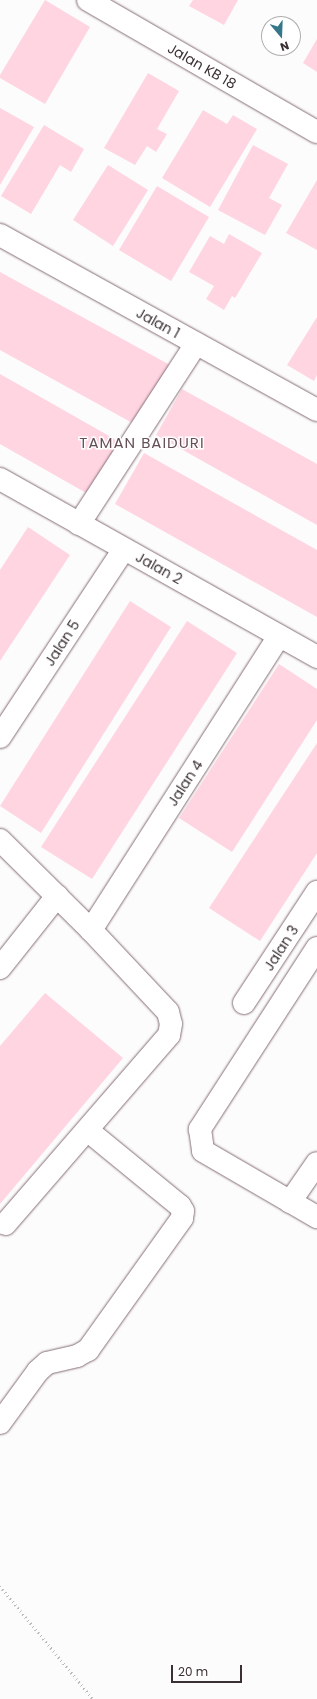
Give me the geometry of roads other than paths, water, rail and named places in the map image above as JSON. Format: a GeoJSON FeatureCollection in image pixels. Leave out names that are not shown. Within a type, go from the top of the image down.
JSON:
{"type":"FeatureCollection","features":[{"type":"Feature","properties":{"kind":"street","name":"Jalan KB 18"},"geometry":{"type":"LineString","coordinates":[[88,0],[317,132]]}},
{"type":"Feature","properties":{"kind":"street","name":"Jalan 1"},"geometry":{"type":"LineString","coordinates":[[0,235],[317,410]]}},
{"type":"Feature","properties":{"kind":"street"},"geometry":{"type":"LineString","coordinates":[[79,524],[196,344]]}},
{"type":"Feature","properties":{"kind":"street","name":"Jalan 2"},"geometry":{"type":"LineString","coordinates":[[0,479],[317,657]]}},
{"type":"Feature","properties":{"kind":"street","name":"Jalan 5"},"geometry":{"type":"LineString","coordinates":[[0,737],[124,549]]}},
{"type":"Feature","properties":{"kind":"street","name":"Jalan 4"},"geometry":{"type":"LineString","coordinates":[[91,930],[279,636]]}},
{"type":"Feature","properties":{"kind":"street"},"geometry":{"type":"LineString","coordinates":[[0,840],[91,930],[168,1012],[171,1024],[169,1035],[5,1224]]}},
{"type":"Feature","properties":{"kind":"street","name":"Jalan 3"},"geometry":{"type":"LineString","coordinates":[[244,1003],[317,892]]}},
{"type":"Feature","properties":{"kind":"street"},"geometry":{"type":"LineString","coordinates":[[0,968],[57,896]]}},
{"type":"Feature","properties":{"kind":"street"},"geometry":{"type":"LineString","coordinates":[[317,948],[200,1129],[203,1151],[317,1217]]}},
{"type":"Feature","properties":{"kind":"street"},"geometry":{"type":"LineString","coordinates":[[0,1423],[38,1371],[48,1363],[77,1356],[88,1350],[182,1218],[183,1211],[180,1206],[87,1130]]}},
{"type":"Feature","properties":{"kind":"street"},"geometry":{"type":"LineString","coordinates":[[290,1202],[317,1163]]}},
{"type":"Feature","properties":{"kind":"district","name":"TAMAN BAIDURI"},"geometry":{"type":"Point","coordinates":[142,443]}}]}
